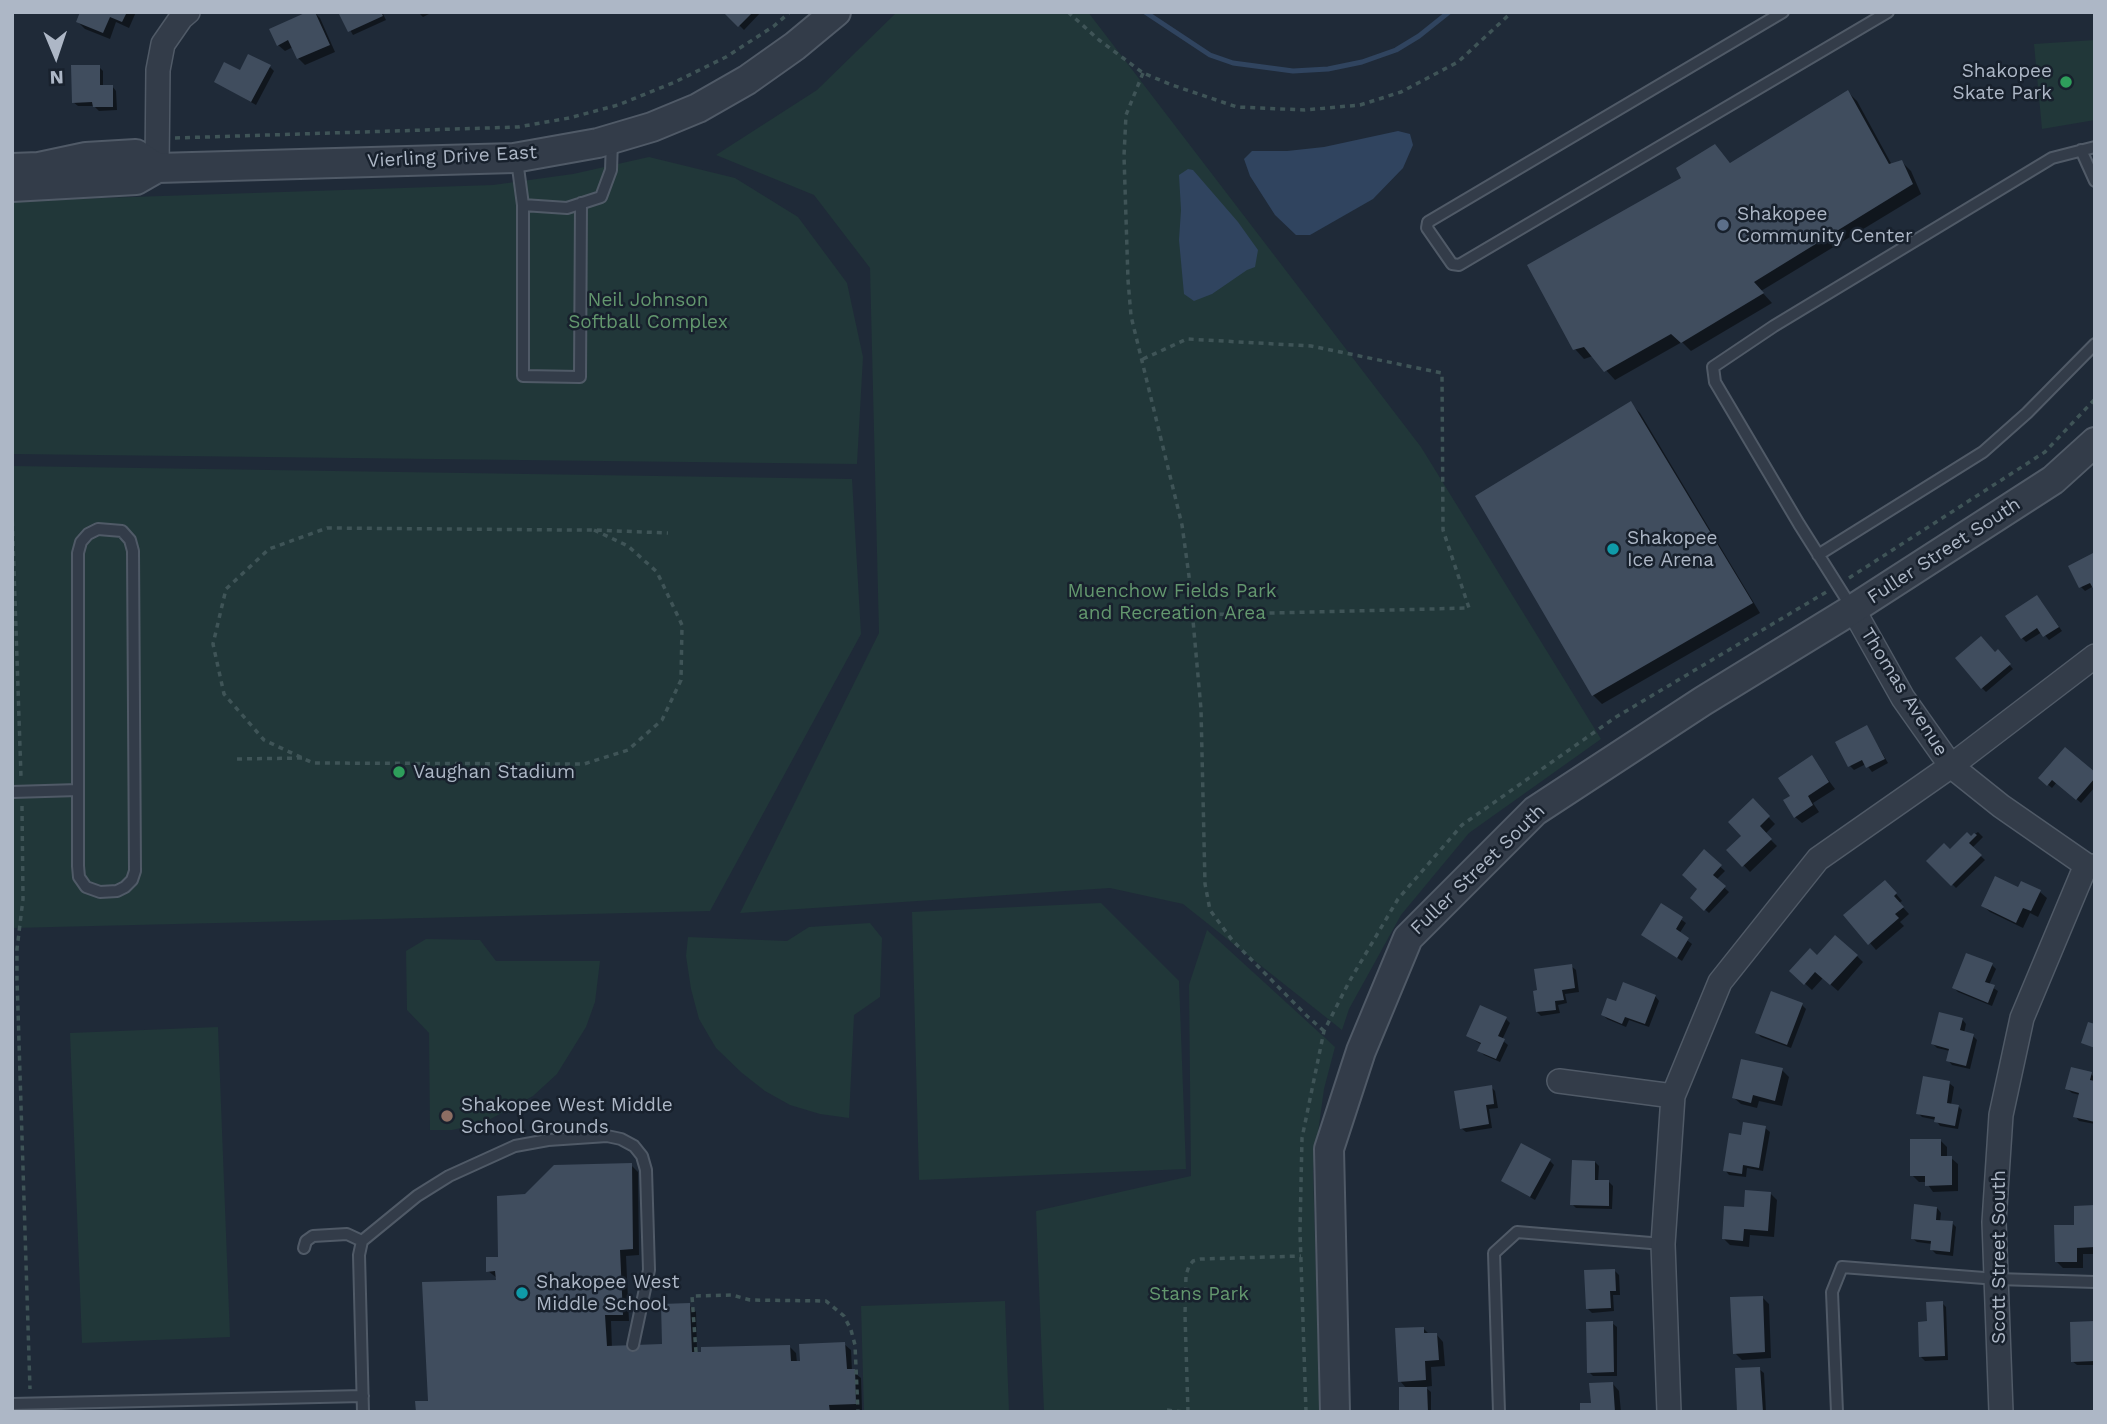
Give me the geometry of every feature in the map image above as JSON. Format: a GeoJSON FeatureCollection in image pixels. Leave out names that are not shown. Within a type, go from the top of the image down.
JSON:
{"type":"FeatureCollection","features":[{"type":"Feature","properties":{"kind":"street"},"geometry":{"type":"LineString","coordinates":[[158,167],[158,70],[163,44],[188,12]]}},
{"type":"Feature","properties":{"kind":"street","name":"Vierling Drive East"},"geometry":{"type":"LineString","coordinates":[[12,187],[136,180],[158,167],[517,157],[555,152],[652,127],[698,108],[747,80],[836,12]]}},
{"type":"Feature","properties":{"kind":"street","name":"Vierling Drive East"},"geometry":{"type":"LineString","coordinates":[[12,168],[39,167],[86,157],[136,154],[158,167]]}},
{"type":"Feature","properties":{"kind":"street","name":"Fuller Street South"},"geometry":{"type":"LineString","coordinates":[[1335,1412],[1329,1149],[1361,1051],[1408,938],[1535,811],[1703,701],[1853,609],[2053,480],[2095,442]]}},
{"type":"Feature","properties":{"kind":"street","name":"Thomas Avenue"},"geometry":{"type":"LineString","coordinates":[[1853,609],[1903,698],[1951,766],[2001,806],[2091,866]]}},
{"type":"Feature","properties":{"kind":"street"},"geometry":{"type":"LineString","coordinates":[[1669,1412],[1663,1244],[1673,1096],[1720,982],[1818,859],[1951,766],[2095,656]]}},
{"type":"Feature","properties":{"kind":"street","name":"Scott Street South"},"geometry":{"type":"LineString","coordinates":[[2001,1412],[1994,1222],[2001,1115],[2022,1018],[2091,866]]}},
{"type":"Feature","properties":{"kind":"street"},"geometry":{"type":"LineString","coordinates":[[1559,1081],[1673,1096]]}},
{"type":"Feature","properties":{"kind":"lane"},"geometry":{"type":"LineString","coordinates":[[1783,12],[1429,222],[1427,228],[1452,264],[1459,265],[1888,12]]}},
{"type":"Feature","properties":{"kind":"lane"},"geometry":{"type":"LineString","coordinates":[[523,205],[567,208],[601,197],[611,170],[612,139]]}},
{"type":"Feature","properties":{"kind":"lane"},"geometry":{"type":"LineString","coordinates":[[1853,609],[1715,382],[1713,367],[1774,326],[2052,158],[2095,147]]}},
{"type":"Feature","properties":{"kind":"lane"},"geometry":{"type":"LineString","coordinates":[[2081,150],[2095,181]]}},
{"type":"Feature","properties":{"kind":"lane"},"geometry":{"type":"LineString","coordinates":[[517,157],[523,205],[523,376],[580,377],[581,204]]}},
{"type":"Feature","properties":{"kind":"lane"},"geometry":{"type":"LineString","coordinates":[[1818,555],[1983,452],[2027,413],[2095,344]]}},
{"type":"Feature","properties":{"kind":"lane"},"geometry":{"type":"LineString","coordinates":[[98,529],[113,529],[122,531],[130,540],[133,551],[135,871],[132,880],[117,891],[100,892],[86,887],[79,877],[78,790],[78,553],[81,542],[88,534],[98,529]]}},
{"type":"Feature","properties":{"kind":"lane"},"geometry":{"type":"LineString","coordinates":[[17,792],[78,790]]}},
{"type":"Feature","properties":{"kind":"lane"},"geometry":{"type":"LineString","coordinates":[[363,1412],[359,1255],[362,1241],[417,1196],[449,1175],[506,1150],[548,1140],[607,1136],[634,1146],[642,1156],[646,1170],[649,1270],[633,1345]]}},
{"type":"Feature","properties":{"kind":"lane"},"geometry":{"type":"LineString","coordinates":[[1499,1412],[1494,1254],[1517,1232],[1663,1244]]}},
{"type":"Feature","properties":{"kind":"lane"},"geometry":{"type":"LineString","coordinates":[[304,1248],[306,1241],[313,1236],[347,1234],[362,1241]]}},
{"type":"Feature","properties":{"kind":"lane"},"geometry":{"type":"LineString","coordinates":[[1837,1412],[1832,1292],[1842,1267],[1997,1279],[2095,1282]]}},
{"type":"Feature","properties":{"kind":"lane"},"geometry":{"type":"LineString","coordinates":[[12,1404],[51,1407],[363,1396]]}},
{"type":"Feature","properties":{"kind":"path"},"geometry":{"type":"LineString","coordinates":[[157,139],[517,127],[569,118],[618,105],[675,82],[726,57],[774,26],[790,12]]}},
{"type":"Feature","properties":{"kind":"path"},"geometry":{"type":"LineString","coordinates":[[1068,12],[1098,40],[1143,73],[1237,107],[1305,110],[1360,105],[1401,92],[1458,62],[1513,12]]}},
{"type":"Feature","properties":{"kind":"path"},"geometry":{"type":"LineString","coordinates":[[1143,73],[1126,115],[1124,156],[1131,316],[1182,525],[1194,615],[1201,709],[1206,884],[1210,910],[1232,940],[1324,1031]]}},
{"type":"Feature","properties":{"kind":"path"},"geometry":{"type":"LineString","coordinates":[[1142,359],[1187,339],[1311,346],[1442,373],[1443,530],[1469,608],[1194,615]]}},
{"type":"Feature","properties":{"kind":"path"},"geometry":{"type":"LineString","coordinates":[[1306,1412],[1301,1256],[1302,1138],[1324,1031],[1349,982],[1398,899],[1462,825],[1616,717],[1837,585],[2045,452],[2095,399]]}},
{"type":"Feature","properties":{"kind":"path"},"geometry":{"type":"LineString","coordinates":[[12,511],[17,792],[23,899],[17,969],[31,1404]]}},
{"type":"Feature","properties":{"kind":"path"},"geometry":{"type":"LineString","coordinates":[[594,530],[628,545],[657,572],[682,625],[681,680],[662,720],[628,750],[584,764],[313,763],[264,740],[224,694],[213,644],[226,589],[269,549],[327,528],[594,530],[668,533]]}},
{"type":"Feature","properties":{"kind":"path"},"geometry":{"type":"LineString","coordinates":[[237,759],[304,758]]}},
{"type":"Feature","properties":{"kind":"path"},"geometry":{"type":"LineString","coordinates":[[1167,1410],[1186,1412],[1186,1275],[1193,1261],[1301,1256]]}},
{"type":"Feature","properties":{"kind":"path"},"geometry":{"type":"LineString","coordinates":[[696,1352],[692,1296],[732,1295],[750,1300],[826,1301],[844,1316],[853,1338],[858,1412]]}},
{"type":"Feature","properties":{"kind":"green space","name":"Muenchow Fields Park and Recreation Area"},"geometry":{"type":"Polygon","coordinates":[[[897,12],[1088,12],[1421,447],[1601,739],[1469,833],[1401,915],[1349,1009],[1342,1030],[1183,904],[1110,888],[740,913],[879,633],[870,268],[814,195],[716,155],[817,90],[897,12]]]}},
{"type":"Feature","properties":{"kind":"green space","name":"Shakopee Skate Park"},"geometry":{"type":"Polygon","coordinates":[[[2095,40],[2095,120],[2042,129],[2034,44],[2095,40]]]}},
{"type":"Feature","properties":{"kind":"green space","name":"Neil Johnson Softball Complex"},"geometry":{"type":"Polygon","coordinates":[[[649,157],[735,178],[798,217],[847,283],[863,357],[857,464],[12,454],[12,201],[493,185],[573,174],[649,157]]]}},
{"type":"Feature","properties":{"kind":"green space","name":"Vaughan Stadium"},"geometry":{"type":"Polygon","coordinates":[[[12,466],[852,479],[861,634],[710,911],[12,928],[12,466]]]}},
{"type":"Feature","properties":{"kind":"green space"},"geometry":{"type":"Polygon","coordinates":[[[1101,903],[1179,981],[1186,1169],[919,1180],[912,912],[1101,903]]]}},
{"type":"Feature","properties":{"kind":"green space"},"geometry":{"type":"Polygon","coordinates":[[[870,923],[882,938],[880,997],[854,1015],[849,1118],[820,1114],[790,1105],[765,1091],[716,1048],[699,1019],[691,989],[686,956],[688,937],[787,941],[809,927],[870,923]]]}},
{"type":"Feature","properties":{"kind":"green space","name":"Stans Park"},"geometry":{"type":"Polygon","coordinates":[[[1207,930],[1335,1047],[1324,1089],[1313,1169],[1320,1412],[1044,1412],[1036,1211],[1191,1176],[1189,985],[1207,930]]]}},
{"type":"Feature","properties":{"kind":"green space"},"geometry":{"type":"Polygon","coordinates":[[[426,939],[480,940],[496,961],[600,961],[595,1002],[586,1027],[557,1074],[533,1096],[483,1123],[452,1130],[430,1130],[429,1033],[407,1010],[406,951],[426,939]]]}},
{"type":"Feature","properties":{"kind":"green space"},"geometry":{"type":"Polygon","coordinates":[[[218,1027],[230,1337],[82,1343],[70,1033],[218,1027]]]}},
{"type":"Feature","properties":{"kind":"green space"},"geometry":{"type":"Polygon","coordinates":[[[1005,1301],[1009,1412],[864,1412],[861,1306],[1005,1301]]]}},
{"type":"Feature","properties":{"kind":"water"},"geometry":{"type":"Polygon","coordinates":[[[1398,131],[1410,134],[1413,145],[1403,168],[1373,199],[1310,235],[1296,235],[1275,215],[1250,176],[1244,159],[1252,151],[1324,147],[1398,131]]]}},
{"type":"Feature","properties":{"kind":"water"},"geometry":{"type":"Polygon","coordinates":[[[1188,169],[1193,170],[1238,222],[1258,250],[1255,267],[1212,294],[1194,301],[1184,294],[1179,240],[1179,175],[1188,169]]]}},
{"type":"Feature","properties":{"kind":"building"},"geometry":{"type":"Polygon","coordinates":[[[80,12],[127,12],[122,22],[110,17],[103,33],[76,22],[80,12]]]}},
{"type":"Feature","properties":{"kind":"building"},"geometry":{"type":"Polygon","coordinates":[[[307,12],[315,12],[330,45],[297,59],[288,40],[277,46],[269,29],[307,12]]]}},
{"type":"Feature","properties":{"kind":"building"},"geometry":{"type":"Polygon","coordinates":[[[338,12],[381,12],[383,16],[348,32],[338,12]]]}},
{"type":"Feature","properties":{"kind":"building"},"geometry":{"type":"Polygon","coordinates":[[[723,12],[753,12],[738,27],[723,12]]]}},
{"type":"Feature","properties":{"kind":"building"},"geometry":{"type":"Polygon","coordinates":[[[248,54],[271,65],[251,102],[214,82],[224,62],[240,70],[248,54]]]}},
{"type":"Feature","properties":{"kind":"building"},"geometry":{"type":"Polygon","coordinates":[[[71,65],[100,65],[100,85],[113,85],[113,107],[93,107],[92,102],[72,103],[71,65]]]}},
{"type":"Feature","properties":{"kind":"building","name":"Shakopee Community Center"},"geometry":{"type":"Polygon","coordinates":[[[1848,90],[1889,164],[1902,160],[1913,184],[1754,282],[1764,293],[1681,343],[1671,334],[1604,372],[1584,347],[1573,350],[1527,265],[1681,178],[1676,168],[1715,144],[1730,163],[1848,90]]]}},
{"type":"Feature","properties":{"kind":"building","name":"Shakopee Ice Arena"},"geometry":{"type":"Polygon","coordinates":[[[1631,401],[1753,603],[1592,696],[1475,496],[1631,401]]]}},
{"type":"Feature","properties":{"kind":"building"},"geometry":{"type":"Polygon","coordinates":[[[2095,552],[2095,592],[2090,583],[2079,588],[2068,566],[2095,552]]]}},
{"type":"Feature","properties":{"kind":"building"},"geometry":{"type":"Polygon","coordinates":[[[2037,595],[2059,627],[2043,637],[2037,628],[2021,639],[2005,616],[2037,595]]]}},
{"type":"Feature","properties":{"kind":"building"},"geometry":{"type":"Polygon","coordinates":[[[1981,636],[1995,652],[1998,649],[2011,664],[1981,689],[1955,658],[1981,636]]]}},
{"type":"Feature","properties":{"kind":"building"},"geometry":{"type":"Polygon","coordinates":[[[1867,725],[1885,759],[1866,768],[1862,760],[1848,767],[1835,742],[1867,725]]]}},
{"type":"Feature","properties":{"kind":"building"},"geometry":{"type":"Polygon","coordinates":[[[2065,747],[2095,772],[2095,778],[2076,800],[2052,780],[2047,786],[2038,778],[2065,747]]]}},
{"type":"Feature","properties":{"kind":"building"},"geometry":{"type":"Polygon","coordinates":[[[1812,755],[1829,782],[1808,796],[1813,805],[1794,818],[1783,800],[1790,796],[1778,778],[1812,755]]]}},
{"type":"Feature","properties":{"kind":"building"},"geometry":{"type":"Polygon","coordinates":[[[1753,798],[1770,816],[1760,826],[1772,839],[1742,867],[1726,850],[1741,836],[1728,822],[1753,798]]]}},
{"type":"Feature","properties":{"kind":"building"},"geometry":{"type":"Polygon","coordinates":[[[1967,832],[1971,836],[1974,833],[1977,835],[1969,843],[1982,855],[1951,886],[1926,861],[1944,843],[1950,849],[1967,832]]]}},
{"type":"Feature","properties":{"kind":"building"},"geometry":{"type":"Polygon","coordinates":[[[1704,849],[1722,865],[1713,875],[1726,886],[1704,911],[1690,898],[1697,889],[1682,875],[1704,849]]]}},
{"type":"Feature","properties":{"kind":"building"},"geometry":{"type":"Polygon","coordinates":[[[1995,876],[2018,887],[2021,881],[2041,890],[2031,911],[2023,908],[2016,923],[1981,906],[1995,876]]]}},
{"type":"Feature","properties":{"kind":"building"},"geometry":{"type":"Polygon","coordinates":[[[1885,880],[1897,893],[1894,896],[1904,907],[1895,914],[1899,918],[1868,945],[1843,915],[1885,880]]]}},
{"type":"Feature","properties":{"kind":"building"},"geometry":{"type":"Polygon","coordinates":[[[1661,903],[1683,917],[1676,929],[1689,938],[1677,958],[1641,935],[1661,903]]]}},
{"type":"Feature","properties":{"kind":"building"},"geometry":{"type":"Polygon","coordinates":[[[1835,935],[1858,955],[1830,985],[1815,972],[1804,985],[1789,971],[1810,948],[1817,955],[1835,935]]]}},
{"type":"Feature","properties":{"kind":"building"},"geometry":{"type":"Polygon","coordinates":[[[1966,953],[1993,963],[1985,982],[1995,985],[1988,1003],[1952,988],[1966,953]]]}},
{"type":"Feature","properties":{"kind":"building"},"geometry":{"type":"Polygon","coordinates":[[[1572,964],[1575,988],[1562,990],[1564,1000],[1555,1001],[1556,1010],[1536,1012],[1534,969],[1572,964]]]}},
{"type":"Feature","properties":{"kind":"building"},"geometry":{"type":"Polygon","coordinates":[[[1623,982],[1656,995],[1645,1024],[1625,1017],[1622,1024],[1601,1015],[1607,998],[1616,1001],[1623,982]]]}},
{"type":"Feature","properties":{"kind":"building"},"geometry":{"type":"Polygon","coordinates":[[[1771,991],[1803,1003],[1787,1045],[1755,1033],[1771,991]]]}},
{"type":"Feature","properties":{"kind":"building"},"geometry":{"type":"Polygon","coordinates":[[[1480,1005],[1507,1017],[1498,1036],[1505,1039],[1496,1059],[1477,1051],[1481,1043],[1466,1036],[1480,1005]]]}},
{"type":"Feature","properties":{"kind":"building"},"geometry":{"type":"Polygon","coordinates":[[[1939,1012],[1963,1018],[1960,1030],[1974,1034],[1966,1066],[1946,1061],[1949,1049],[1931,1044],[1939,1012]]]}},
{"type":"Feature","properties":{"kind":"building"},"geometry":{"type":"Polygon","coordinates":[[[2088,1022],[2095,1024],[2095,1048],[2081,1043],[2088,1022]]]}},
{"type":"Feature","properties":{"kind":"building"},"geometry":{"type":"Polygon","coordinates":[[[1741,1059],[1783,1068],[1775,1101],[1753,1095],[1751,1103],[1732,1098],[1741,1059]]]}},
{"type":"Feature","properties":{"kind":"building"},"geometry":{"type":"Polygon","coordinates":[[[2071,1067],[2092,1072],[2090,1080],[2095,1081],[2095,1122],[2073,1117],[2079,1093],[2065,1089],[2071,1067]]]}},
{"type":"Feature","properties":{"kind":"building"},"geometry":{"type":"Polygon","coordinates":[[[1923,1076],[1950,1081],[1947,1103],[1959,1105],[1955,1126],[1934,1122],[1935,1117],[1916,1114],[1923,1076]]]}},
{"type":"Feature","properties":{"kind":"building"},"geometry":{"type":"Polygon","coordinates":[[[1492,1085],[1494,1104],[1486,1105],[1489,1124],[1460,1129],[1454,1091],[1492,1085]]]}},
{"type":"Feature","properties":{"kind":"building"},"geometry":{"type":"Polygon","coordinates":[[[1743,1122],[1766,1126],[1759,1168],[1743,1165],[1742,1174],[1723,1171],[1729,1133],[1741,1135],[1743,1122]]]}},
{"type":"Feature","properties":{"kind":"building"},"geometry":{"type":"Polygon","coordinates":[[[1910,1139],[1941,1139],[1941,1156],[1952,1156],[1952,1185],[1925,1186],[1925,1176],[1910,1176],[1910,1139]]]}},
{"type":"Feature","properties":{"kind":"building"},"geometry":{"type":"Polygon","coordinates":[[[1521,1143],[1551,1159],[1530,1197],[1501,1181],[1521,1143]]]}},
{"type":"Feature","properties":{"kind":"building"},"geometry":{"type":"Polygon","coordinates":[[[1572,1160],[1595,1161],[1595,1180],[1609,1180],[1609,1206],[1570,1205],[1572,1160]]]}},
{"type":"Feature","properties":{"kind":"building","name":"Shakopee West Middle School"},"geometry":{"type":"Polygon","coordinates":[[[632,1163],[633,1249],[620,1250],[623,1315],[605,1315],[607,1346],[662,1344],[661,1304],[690,1303],[692,1352],[701,1352],[701,1347],[790,1345],[791,1361],[800,1361],[799,1344],[845,1342],[847,1369],[855,1369],[856,1404],[829,1405],[830,1412],[416,1412],[415,1401],[428,1401],[422,1282],[496,1280],[495,1271],[486,1272],[486,1257],[498,1257],[497,1196],[525,1194],[554,1165],[632,1163]]]}},
{"type":"Feature","properties":{"kind":"building"},"geometry":{"type":"Polygon","coordinates":[[[1745,1190],[1771,1192],[1768,1231],[1744,1229],[1743,1241],[1722,1239],[1724,1206],[1744,1207],[1745,1190]]]}},
{"type":"Feature","properties":{"kind":"building"},"geometry":{"type":"Polygon","coordinates":[[[1914,1204],[1937,1207],[1936,1220],[1953,1221],[1950,1252],[1930,1250],[1931,1241],[1911,1239],[1914,1204]]]}},
{"type":"Feature","properties":{"kind":"building"},"geometry":{"type":"Polygon","coordinates":[[[2095,1205],[2095,1247],[2077,1248],[2077,1262],[2055,1262],[2054,1225],[2074,1225],[2074,1206],[2095,1205]]]}},
{"type":"Feature","properties":{"kind":"building"},"geometry":{"type":"Polygon","coordinates":[[[1615,1269],[1616,1291],[1610,1291],[1611,1308],[1586,1309],[1584,1270],[1615,1269]]]}},
{"type":"Feature","properties":{"kind":"building"},"geometry":{"type":"Polygon","coordinates":[[[1763,1296],[1765,1352],[1733,1354],[1730,1297],[1763,1296]]]}},
{"type":"Feature","properties":{"kind":"building"},"geometry":{"type":"Polygon","coordinates":[[[1943,1301],[1945,1356],[1919,1357],[1918,1322],[1927,1321],[1926,1302],[1943,1301]]]}},
{"type":"Feature","properties":{"kind":"building"},"geometry":{"type":"Polygon","coordinates":[[[1613,1321],[1614,1372],[1587,1373],[1586,1322],[1613,1321]]]}},
{"type":"Feature","properties":{"kind":"building"},"geometry":{"type":"Polygon","coordinates":[[[2095,1321],[2095,1361],[2071,1362],[2070,1322],[2095,1321]]]}},
{"type":"Feature","properties":{"kind":"building"},"geometry":{"type":"Polygon","coordinates":[[[1424,1327],[1424,1333],[1437,1333],[1439,1360],[1425,1361],[1426,1380],[1398,1382],[1395,1328],[1424,1327]]]}},
{"type":"Feature","properties":{"kind":"building"},"geometry":{"type":"Polygon","coordinates":[[[1760,1367],[1763,1412],[1737,1412],[1735,1368],[1760,1367]]]}},
{"type":"Feature","properties":{"kind":"building"},"geometry":{"type":"Polygon","coordinates":[[[1613,1382],[1615,1412],[1580,1412],[1580,1403],[1591,1403],[1589,1383],[1613,1382]]]}},
{"type":"Feature","properties":{"kind":"building"},"geometry":{"type":"Polygon","coordinates":[[[1399,1387],[1427,1387],[1428,1412],[1399,1412],[1399,1387]]]}},
{"type":"Feature","properties":{"kind":"waterway"},"geometry":{"type":"LineString","coordinates":[[1145,12],[1210,55],[1233,63],[1293,71],[1328,69],[1362,62],[1396,50],[1449,12]]}},
{"type":"Feature","properties":{"kind":"place","name":"Shakopee Skate Park"},"geometry":{"type":"Point","coordinates":[2066,82]}},
{"type":"Feature","properties":{"kind":"place","name":"Shakopee Community Center"},"geometry":{"type":"Point","coordinates":[1723,225]}},
{"type":"Feature","properties":{"kind":"place","name":"Shakopee Ice Arena"},"geometry":{"type":"Point","coordinates":[1613,549]}},
{"type":"Feature","properties":{"kind":"place","name":"Vaughan Stadium"},"geometry":{"type":"Point","coordinates":[399,772]}},
{"type":"Feature","properties":{"kind":"place","name":"Shakopee West Middle School Grounds"},"geometry":{"type":"Point","coordinates":[447,1116]}},
{"type":"Feature","properties":{"kind":"place","name":"Shakopee West Middle School"},"geometry":{"type":"Point","coordinates":[522,1293]}}]}
